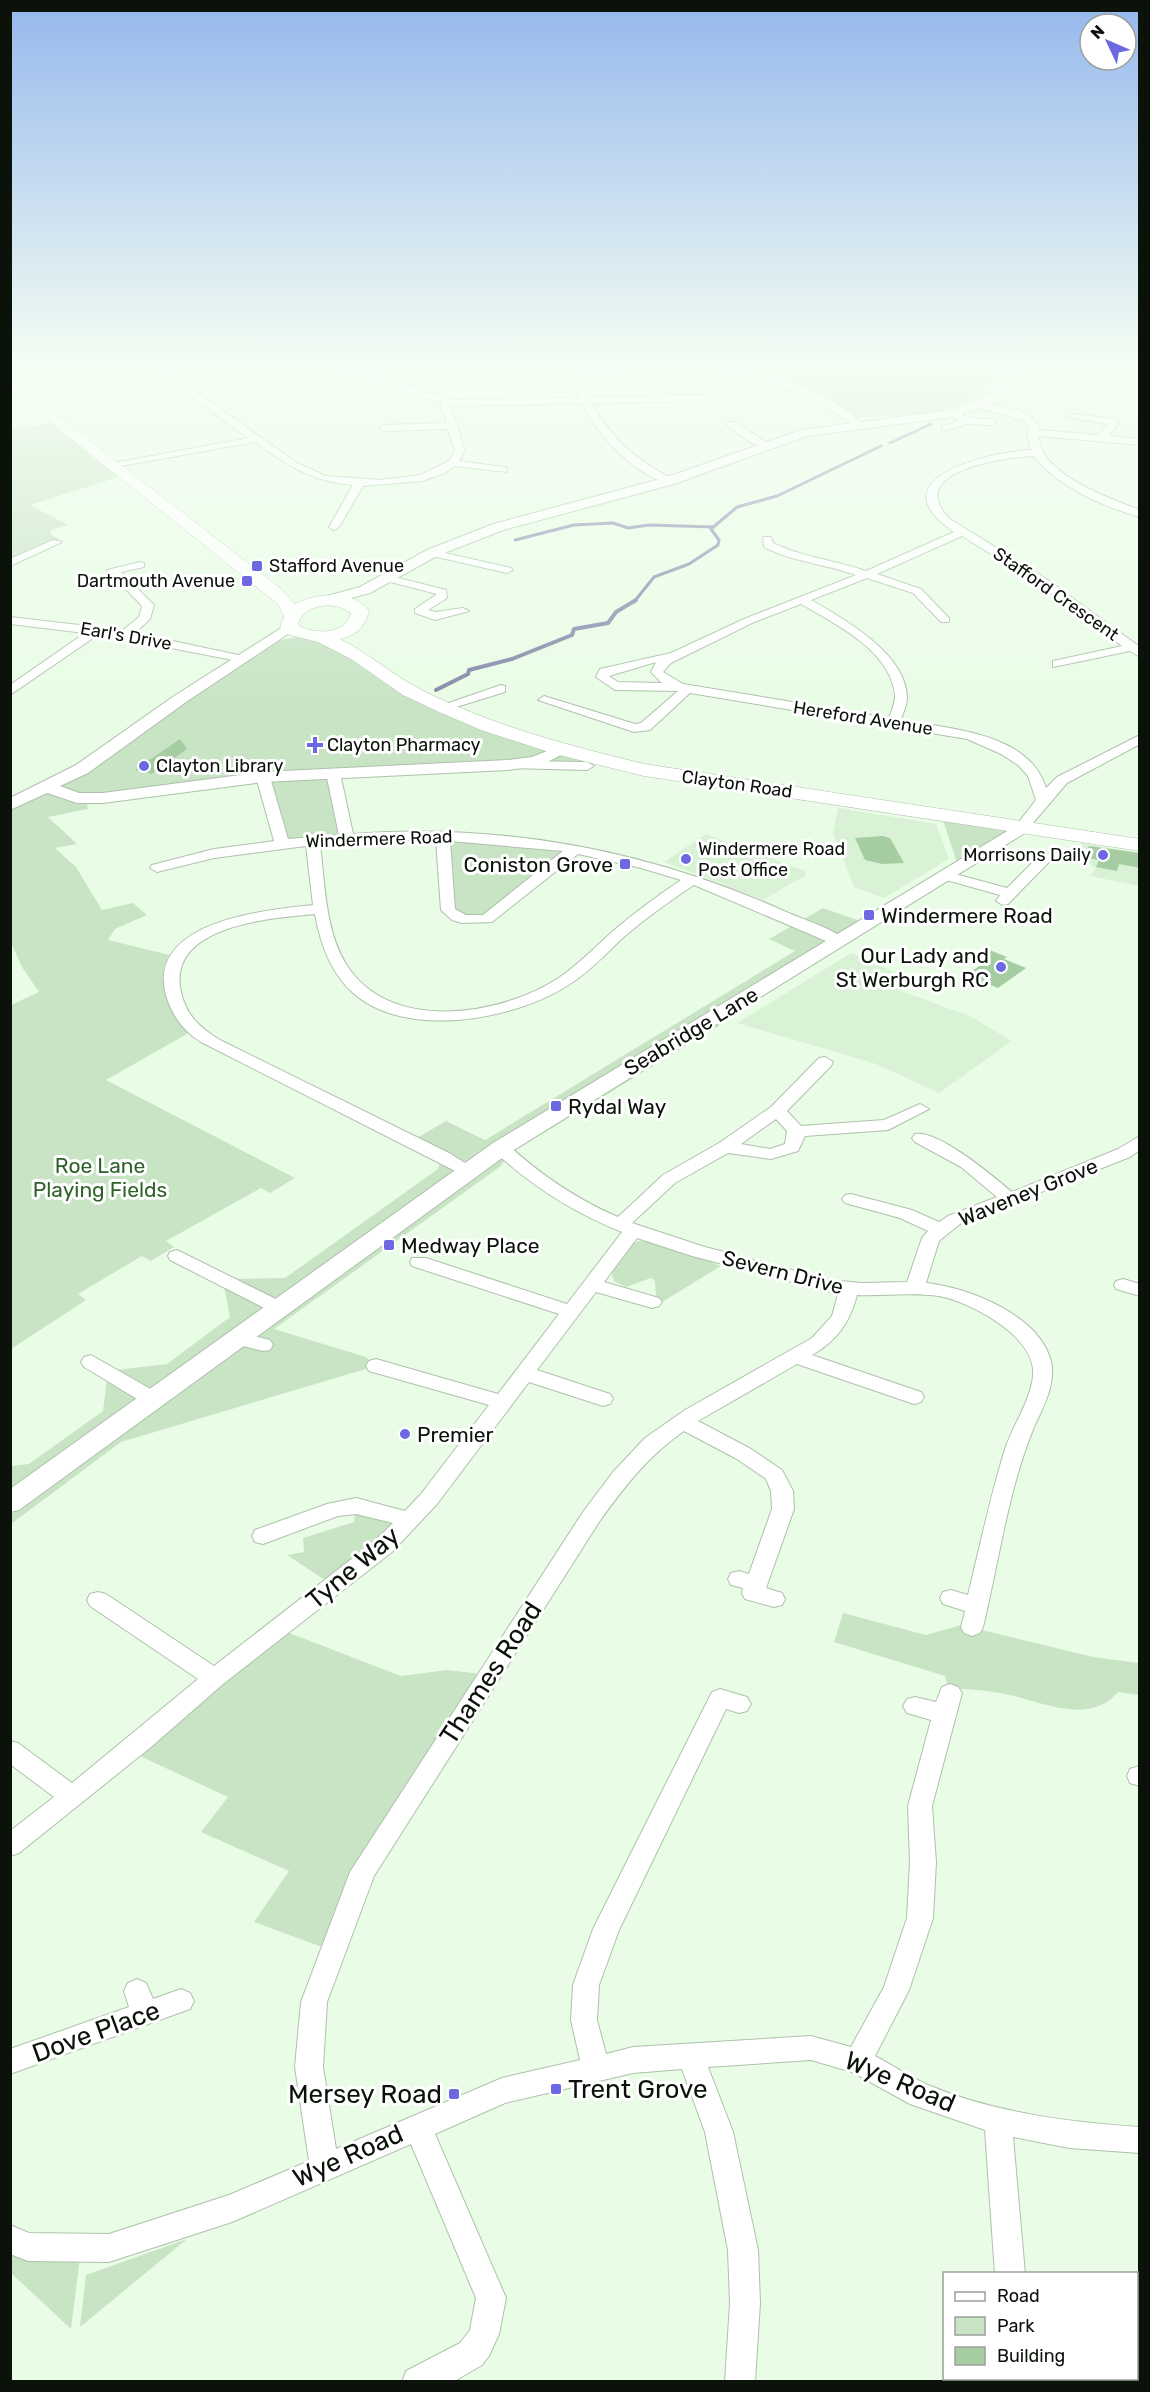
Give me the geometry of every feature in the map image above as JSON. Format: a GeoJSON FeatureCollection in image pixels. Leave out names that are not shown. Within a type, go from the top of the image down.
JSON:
{"type":"FeatureCollection","features":[{"type":"Feature","properties":{"kind":"main road"},"geometry":{"type":"LineString","coordinates":[[131,480],[286,602],[290,621]]}},
{"type":"Feature","properties":{"kind":"main road"},"geometry":{"type":"LineString","coordinates":[[274,592],[292,598],[325,601],[356,608],[360,615],[350,630],[346,642],[357,655]]}},
{"type":"Feature","properties":{"kind":"main road"},"geometry":{"type":"LineString","coordinates":[[290,621],[303,606],[325,601]]}},
{"type":"Feature","properties":{"kind":"main road","name":"Clayton Road"},"geometry":{"type":"LineString","coordinates":[[290,621],[314,636],[357,655],[410,691],[443,707],[476,722],[554,748],[644,770],[1140,844]]}},
{"type":"Feature","properties":{"kind":"main road"},"geometry":{"type":"LineString","coordinates":[[314,636],[350,630]]}},
{"type":"Feature","properties":{"kind":"street"},"geometry":{"type":"LineString","coordinates":[[332,480],[359,483],[409,480]]}},
{"type":"Feature","properties":{"kind":"street"},"geometry":{"type":"LineString","coordinates":[[665,480],[669,482]]}},
{"type":"Feature","properties":{"kind":"street"},"geometry":{"type":"LineString","coordinates":[[325,601],[364,590],[432,553],[498,527],[675,480]]}},
{"type":"Feature","properties":{"kind":"street","name":"Stafford Crescent"},"geometry":{"type":"LineString","coordinates":[[943,480],[933,492],[933,503],[942,516],[962,532],[1036,577],[1136,650]]}},
{"type":"Feature","properties":{"kind":"street"},"geometry":{"type":"LineString","coordinates":[[1071,480],[1140,514]]}},
{"type":"Feature","properties":{"kind":"street"},"geometry":{"type":"LineString","coordinates":[[334,527],[359,483]]}},
{"type":"Feature","properties":{"kind":"street","name":"Hereford Avenue"},"geometry":{"type":"LineString","coordinates":[[684,688],[660,678],[657,672],[659,666],[672,657],[748,621],[868,574],[962,532]]}},
{"type":"Feature","properties":{"kind":"street"},"geometry":{"type":"LineString","coordinates":[[767,539],[768,545],[790,556],[829,562],[917,591],[945,620]]}},
{"type":"Feature","properties":{"kind":"street"},"geometry":{"type":"LineString","coordinates":[[10,563],[57,542]]}},
{"type":"Feature","properties":{"kind":"street"},"geometry":{"type":"LineString","coordinates":[[432,553],[507,570]]}},
{"type":"Feature","properties":{"kind":"street"},"geometry":{"type":"LineString","coordinates":[[125,634],[144,620],[148,613],[148,605],[108,571],[140,565]]}},
{"type":"Feature","properties":{"kind":"street"},"geometry":{"type":"LineString","coordinates":[[387,578],[442,592],[443,596],[419,611],[435,616],[464,611]]}},
{"type":"Feature","properties":{"kind":"street"},"geometry":{"type":"LineString","coordinates":[[356,608],[356,602],[364,590]]}},
{"type":"Feature","properties":{"kind":"street"},"geometry":{"type":"LineString","coordinates":[[802,600],[859,637],[890,667],[898,679],[901,698],[894,723]]}},
{"type":"Feature","properties":{"kind":"street","name":"Earl's Drive"},"geometry":{"type":"LineString","coordinates":[[10,620],[125,634],[240,659]]}},
{"type":"Feature","properties":{"kind":"street"},"geometry":{"type":"LineString","coordinates":[[10,805],[82,769],[240,659],[270,642],[290,621]]}},
{"type":"Feature","properties":{"kind":"street"},"geometry":{"type":"LineString","coordinates":[[10,691],[97,630]]}},
{"type":"Feature","properties":{"kind":"street"},"geometry":{"type":"LineString","coordinates":[[270,642],[314,636]]}},
{"type":"Feature","properties":{"kind":"street"},"geometry":{"type":"LineString","coordinates":[[1057,664],[1136,650]]}},
{"type":"Feature","properties":{"kind":"street","name":"Hereford Avenue"},"geometry":{"type":"LineString","coordinates":[[672,657],[621,666],[604,672],[602,677],[615,686],[684,688],[950,731],[985,741],[1021,762],[1035,776]]}},
{"type":"Feature","properties":{"kind":"street"},"geometry":{"type":"LineString","coordinates":[[544,700],[634,728],[645,727],[684,688]]}},
{"type":"Feature","properties":{"kind":"street"},"geometry":{"type":"LineString","coordinates":[[443,707],[501,689]]}},
{"type":"Feature","properties":{"kind":"street"},"geometry":{"type":"LineString","coordinates":[[1022,827],[1035,813],[1042,799],[1062,780],[1140,739]]}},
{"type":"Feature","properties":{"kind":"street"},"geometry":{"type":"LineString","coordinates":[[508,765],[536,761],[554,748]]}},
{"type":"Feature","properties":{"kind":"street"},"geometry":{"type":"LineString","coordinates":[[48,788],[77,798],[94,798],[263,777],[508,765],[587,766]]}},
{"type":"Feature","properties":{"kind":"street"},"geometry":{"type":"LineString","coordinates":[[333,773],[347,837]]}},
{"type":"Feature","properties":{"kind":"street"},"geometry":{"type":"LineString","coordinates":[[1042,799],[1035,776],[1062,780]]}},
{"type":"Feature","properties":{"kind":"street"},"geometry":{"type":"LineString","coordinates":[[263,777],[282,844]]}},
{"type":"Feature","properties":{"kind":"street","name":"Seabridge Lane"},"geometry":{"type":"LineString","coordinates":[[10,1503],[501,1148],[1022,827]]}},
{"type":"Feature","properties":{"kind":"street"},"geometry":{"type":"LineString","coordinates":[[442,835],[448,910],[456,917],[470,921],[487,919],[576,848]]}},
{"type":"Feature","properties":{"kind":"street","name":"Windermere Road"},"geometry":{"type":"LineString","coordinates":[[157,868],[206,856],[347,837],[442,835],[515,839],[621,857],[693,879],[838,941]]}},
{"type":"Feature","properties":{"kind":"street"},"geometry":{"type":"LineString","coordinates":[[312,841],[322,909],[339,965],[358,991],[401,1010],[425,1015],[467,1015],[533,999],[565,981],[627,927],[693,879]]}},
{"type":"Feature","properties":{"kind":"street"},"geometry":{"type":"LineString","coordinates":[[944,875],[1006,897],[1044,859],[1061,855]]}},
{"type":"Feature","properties":{"kind":"street"},"geometry":{"type":"LineString","coordinates":[[322,909],[253,916],[203,935],[183,950],[174,962],[172,988],[180,1009],[194,1030],[292,1083],[469,1171]]}},
{"type":"Feature","properties":{"kind":"street","name":"Tyne Way"},"geometry":{"type":"LineString","coordinates":[[10,1846],[215,1678],[384,1546],[429,1499],[591,1284],[627,1228],[669,1179],[725,1147],[777,1111],[825,1062]]}},
{"type":"Feature","properties":{"kind":"street"},"geometry":{"type":"LineString","coordinates":[[797,1131],[888,1125],[920,1109]]}},
{"type":"Feature","properties":{"kind":"street"},"geometry":{"type":"LineString","coordinates":[[725,1147],[771,1154],[792,1147],[798,1136],[797,1131],[777,1111]]}},
{"type":"Feature","properties":{"kind":"street"},"geometry":{"type":"LineString","coordinates":[[921,1138],[967,1163],[1010,1199]]}},
{"type":"Feature","properties":{"kind":"street","name":"Waveney Grove"},"geometry":{"type":"LineString","coordinates":[[915,1287],[931,1238],[954,1220],[1124,1153],[1140,1141]]}},
{"type":"Feature","properties":{"kind":"street","name":"Severn Drive"},"geometry":{"type":"LineString","coordinates":[[501,1148],[543,1183],[587,1211],[627,1228],[727,1260],[849,1289],[915,1287],[950,1292],[987,1306],[1012,1323],[1039,1357],[1043,1374],[1016,1448],[975,1617],[951,1598]]}},
{"type":"Feature","properties":{"kind":"street"},"geometry":{"type":"LineString","coordinates":[[851,1199],[906,1214],[941,1230]]}},
{"type":"Feature","properties":{"kind":"street"},"geometry":{"type":"LineString","coordinates":[[177,1256],[279,1308]]}},
{"type":"Feature","properties":{"kind":"street"},"geometry":{"type":"LineString","coordinates":[[419,1262],[570,1311]]}},
{"type":"Feature","properties":{"kind":"street"},"geometry":{"type":"LineString","coordinates":[[591,1284],[645,1294]]}},
{"type":"Feature","properties":{"kind":"street","name":"Thames Road"},"geometry":{"type":"LineString","coordinates":[[324,2166],[309,2067],[314,2002],[363,1872],[591,1516],[620,1477],[652,1443],[768,1371],[796,1357],[832,1332],[841,1318],[849,1289]]}},
{"type":"Feature","properties":{"kind":"street"},"geometry":{"type":"LineString","coordinates":[[238,1338],[263,1345]]}},
{"type":"Feature","properties":{"kind":"street"},"geometry":{"type":"LineString","coordinates":[[796,1357],[914,1397]]}},
{"type":"Feature","properties":{"kind":"street"},"geometry":{"type":"LineString","coordinates":[[92,1362],[154,1400]]}},
{"type":"Feature","properties":{"kind":"street"},"geometry":{"type":"LineString","coordinates":[[376,1366],[502,1402]]}},
{"type":"Feature","properties":{"kind":"street"},"geometry":{"type":"LineString","coordinates":[[524,1373],[603,1399]]}},
{"type":"Feature","properties":{"kind":"street"},"geometry":{"type":"LineString","coordinates":[[684,1422],[744,1454],[775,1475],[782,1491],[783,1509],[748,1582],[753,1593],[774,1599]]}},
{"type":"Feature","properties":{"kind":"street"},"geometry":{"type":"LineString","coordinates":[[263,1536],[335,1509],[356,1506],[409,1520]]}},
{"type":"Feature","properties":{"kind":"street"},"geometry":{"type":"LineString","coordinates":[[98,1600],[215,1678]]}},
{"type":"Feature","properties":{"kind":"street"},"geometry":{"type":"LineString","coordinates":[[595,2067],[584,2020],[586,1985],[606,1929],[720,1698],[739,1704]]}},
{"type":"Feature","properties":{"kind":"street"},"geometry":{"type":"LineString","coordinates":[[858,2061],[896,1990],[920,1918],[923,1862],[920,1806],[948,1704],[915,1706]]}},
{"type":"Feature","properties":{"kind":"street"},"geometry":{"type":"LineString","coordinates":[[10,1750],[72,1797]]}},
{"type":"Feature","properties":{"kind":"street","name":"Dove Place"},"geometry":{"type":"LineString","coordinates":[[10,2062],[141,2003],[181,2001]]}},
{"type":"Feature","properties":{"kind":"street","name":"Wye Road"},"geometry":{"type":"LineString","coordinates":[[10,2239],[28,2247],[109,2248],[232,2208],[324,2166],[502,2091],[595,2067],[633,2060],[691,2058],[735,2052],[811,2048],[858,2061],[920,2095],[998,2121],[1069,2135],[1140,2140]]}},
{"type":"Feature","properties":{"kind":"street"},"geometry":{"type":"LineString","coordinates":[[691,2058],[719,2132],[743,2250],[745,2303],[740,2382]]}},
{"type":"Feature","properties":{"kind":"street"},"geometry":{"type":"LineString","coordinates":[[998,2121],[1010,2272]]}},
{"type":"Feature","properties":{"kind":"street"},"geometry":{"type":"LineString","coordinates":[[417,2382],[475,2354],[488,2327],[491,2298],[418,2126]]}},
{"type":"Feature","properties":{"kind":"shaded area"},"geometry":{"type":"Polygon","coordinates":[[[838,808],[936,824],[949,859],[884,898],[854,887],[833,834],[838,808]]]}},
{"type":"Feature","properties":{"kind":"shaded area"},"geometry":{"type":"Polygon","coordinates":[[[706,834],[805,871],[806,875],[763,900],[664,862],[706,834]]]}},
{"type":"Feature","properties":{"kind":"shaded area"},"geometry":{"type":"Polygon","coordinates":[[[1081,843],[1139,853],[1139,886],[1090,876],[1096,869],[1085,858],[1081,843]]]}},
{"type":"Feature","properties":{"kind":"shaded area"},"geometry":{"type":"Polygon","coordinates":[[[851,953],[910,979],[901,991],[972,1017],[1012,1041],[939,1093],[876,1064],[737,1023],[851,953]]]}},
{"type":"Feature","properties":{"kind":"green space"},"geometry":{"type":"Polygon","coordinates":[[[10,480],[110,480],[30,505],[68,525],[51,530],[51,535],[60,539],[57,542],[10,563],[10,480]]]}},
{"type":"Feature","properties":{"kind":"green space","name":"Roe Lane Playing Fields"},"geometry":{"type":"Polygon","coordinates":[[[307,635],[321,636],[410,691],[595,758],[587,766],[334,773],[347,837],[282,844],[263,777],[86,799],[88,809],[48,817],[77,844],[55,848],[76,867],[102,910],[133,903],[147,915],[115,929],[108,940],[178,957],[172,972],[194,1030],[106,1080],[295,1178],[270,1193],[261,1188],[166,1241],[174,1247],[151,1261],[142,1256],[78,1294],[86,1300],[11,1349],[11,1005],[39,992],[22,967],[11,943],[11,805],[28,797],[270,642],[307,635]]]}},
{"type":"Feature","properties":{"kind":"green space"},"geometry":{"type":"Polygon","coordinates":[[[941,814],[1022,827],[958,866],[941,814]]]}},
{"type":"Feature","properties":{"kind":"green space"},"geometry":{"type":"Polygon","coordinates":[[[443,835],[576,848],[487,919],[456,917],[443,835]]]}},
{"type":"Feature","properties":{"kind":"green space"},"geometry":{"type":"Polygon","coordinates":[[[823,908],[866,923],[728,1009],[740,1013],[508,1155],[501,1166],[274,1329],[366,1357],[376,1366],[121,1442],[11,1524],[11,1466],[29,1464],[103,1411],[108,1371],[167,1364],[230,1317],[224,1286],[232,1279],[285,1278],[438,1169],[442,1156],[412,1141],[446,1121],[485,1140],[795,951],[769,939],[823,908]]]}},
{"type":"Feature","properties":{"kind":"green space"},"geometry":{"type":"Polygon","coordinates":[[[639,1241],[670,1246],[721,1266],[662,1302],[656,1298],[655,1281],[651,1278],[626,1287],[614,1281],[610,1269],[632,1244],[639,1241]]]}},
{"type":"Feature","properties":{"kind":"green space"},"geometry":{"type":"Polygon","coordinates":[[[356,1506],[409,1520],[334,1586],[287,1555],[304,1552],[303,1538],[354,1522],[356,1506]]]}},
{"type":"Feature","properties":{"kind":"green space"},"geometry":{"type":"Polygon","coordinates":[[[843,1613],[926,1635],[961,1625],[1093,1657],[1139,1663],[1139,1695],[1118,1692],[1106,1703],[1077,1710],[1046,1705],[1000,1693],[948,1688],[945,1676],[834,1642],[843,1613]]]}},
{"type":"Feature","properties":{"kind":"green space"},"geometry":{"type":"Polygon","coordinates":[[[279,1629],[401,1676],[447,1670],[490,1675],[363,1872],[333,1951],[254,1922],[289,1871],[201,1832],[228,1797],[129,1751],[279,1629]]]}},
{"type":"Feature","properties":{"kind":"green space"},"geometry":{"type":"Polygon","coordinates":[[[187,2239],[80,2327],[86,2275],[187,2239]]]}},
{"type":"Feature","properties":{"kind":"green space"},"geometry":{"type":"Polygon","coordinates":[[[10,2241],[81,2249],[71,2329],[11,2273],[10,2241]]]}},
{"type":"Feature","properties":{"kind":"building"},"geometry":{"type":"Polygon","coordinates":[[[180,739],[187,749],[152,774],[135,770],[180,739]]]}},
{"type":"Feature","properties":{"kind":"building"},"geometry":{"type":"Polygon","coordinates":[[[883,836],[890,838],[904,863],[882,864],[865,860],[855,838],[883,836]]]}},
{"type":"Feature","properties":{"kind":"building","name":"Morrisons Daily"},"geometry":{"type":"Polygon","coordinates":[[[1089,846],[1140,853],[1140,868],[1119,864],[1117,871],[1096,867],[1099,860],[1088,858],[1086,852],[1089,846]]]}},
{"type":"Feature","properties":{"kind":"building","name":"Our Lady and St Werburgh RC"},"geometry":{"type":"Polygon","coordinates":[[[987,949],[1026,968],[998,988],[966,975],[982,964],[972,960],[987,949]]]}},
{"type":"Feature","properties":{"kind":"waterway"},"geometry":{"type":"LineString","coordinates":[[635,600],[654,577],[689,564],[718,545],[719,540],[711,529],[737,507],[777,496],[811,480]]}},
{"type":"Feature","properties":{"kind":"waterway"},"geometry":{"type":"LineString","coordinates":[[515,540],[574,525],[613,523],[628,528],[649,525],[713,527]]}},
{"type":"Feature","properties":{"kind":"waterway"},"geometry":{"type":"LineString","coordinates":[[436,690],[468,674],[469,670],[512,659],[572,635],[574,629],[608,623],[616,612],[635,600]]}},
{"type":"Feature","properties":{"kind":"place","name":"Stafford Avenue"},"geometry":{"type":"Point","coordinates":[257,566]}},
{"type":"Feature","properties":{"kind":"place","name":"Dartmouth Avenue"},"geometry":{"type":"Point","coordinates":[247,581]}},
{"type":"Feature","properties":{"kind":"place","name":"Clayton Pharmacy"},"geometry":{"type":"Point","coordinates":[315,745]}},
{"type":"Feature","properties":{"kind":"place","name":"Clayton Library"},"geometry":{"type":"Point","coordinates":[144,766]}},
{"type":"Feature","properties":{"kind":"place","name":"Morrisons Daily"},"geometry":{"type":"Point","coordinates":[1103,855]}},
{"type":"Feature","properties":{"kind":"place","name":"Windermere Road Post Office"},"geometry":{"type":"Point","coordinates":[686,859]}},
{"type":"Feature","properties":{"kind":"place","name":"Coniston Grove"},"geometry":{"type":"Point","coordinates":[625,864]}},
{"type":"Feature","properties":{"kind":"place","name":"Windermere Road"},"geometry":{"type":"Point","coordinates":[869,915]}},
{"type":"Feature","properties":{"kind":"place","name":"Our Lady and St Werburgh RC"},"geometry":{"type":"Point","coordinates":[1001,967]}},
{"type":"Feature","properties":{"kind":"place","name":"Rydal Way"},"geometry":{"type":"Point","coordinates":[556,1106]}},
{"type":"Feature","properties":{"kind":"place","name":"Medway Place"},"geometry":{"type":"Point","coordinates":[389,1245]}},
{"type":"Feature","properties":{"kind":"place","name":"Premier"},"geometry":{"type":"Point","coordinates":[405,1434]}},
{"type":"Feature","properties":{"kind":"place","name":"Trent Grove"},"geometry":{"type":"Point","coordinates":[556,2089]}},
{"type":"Feature","properties":{"kind":"place","name":"Mersey Road"},"geometry":{"type":"Point","coordinates":[454,2094]}}]}
